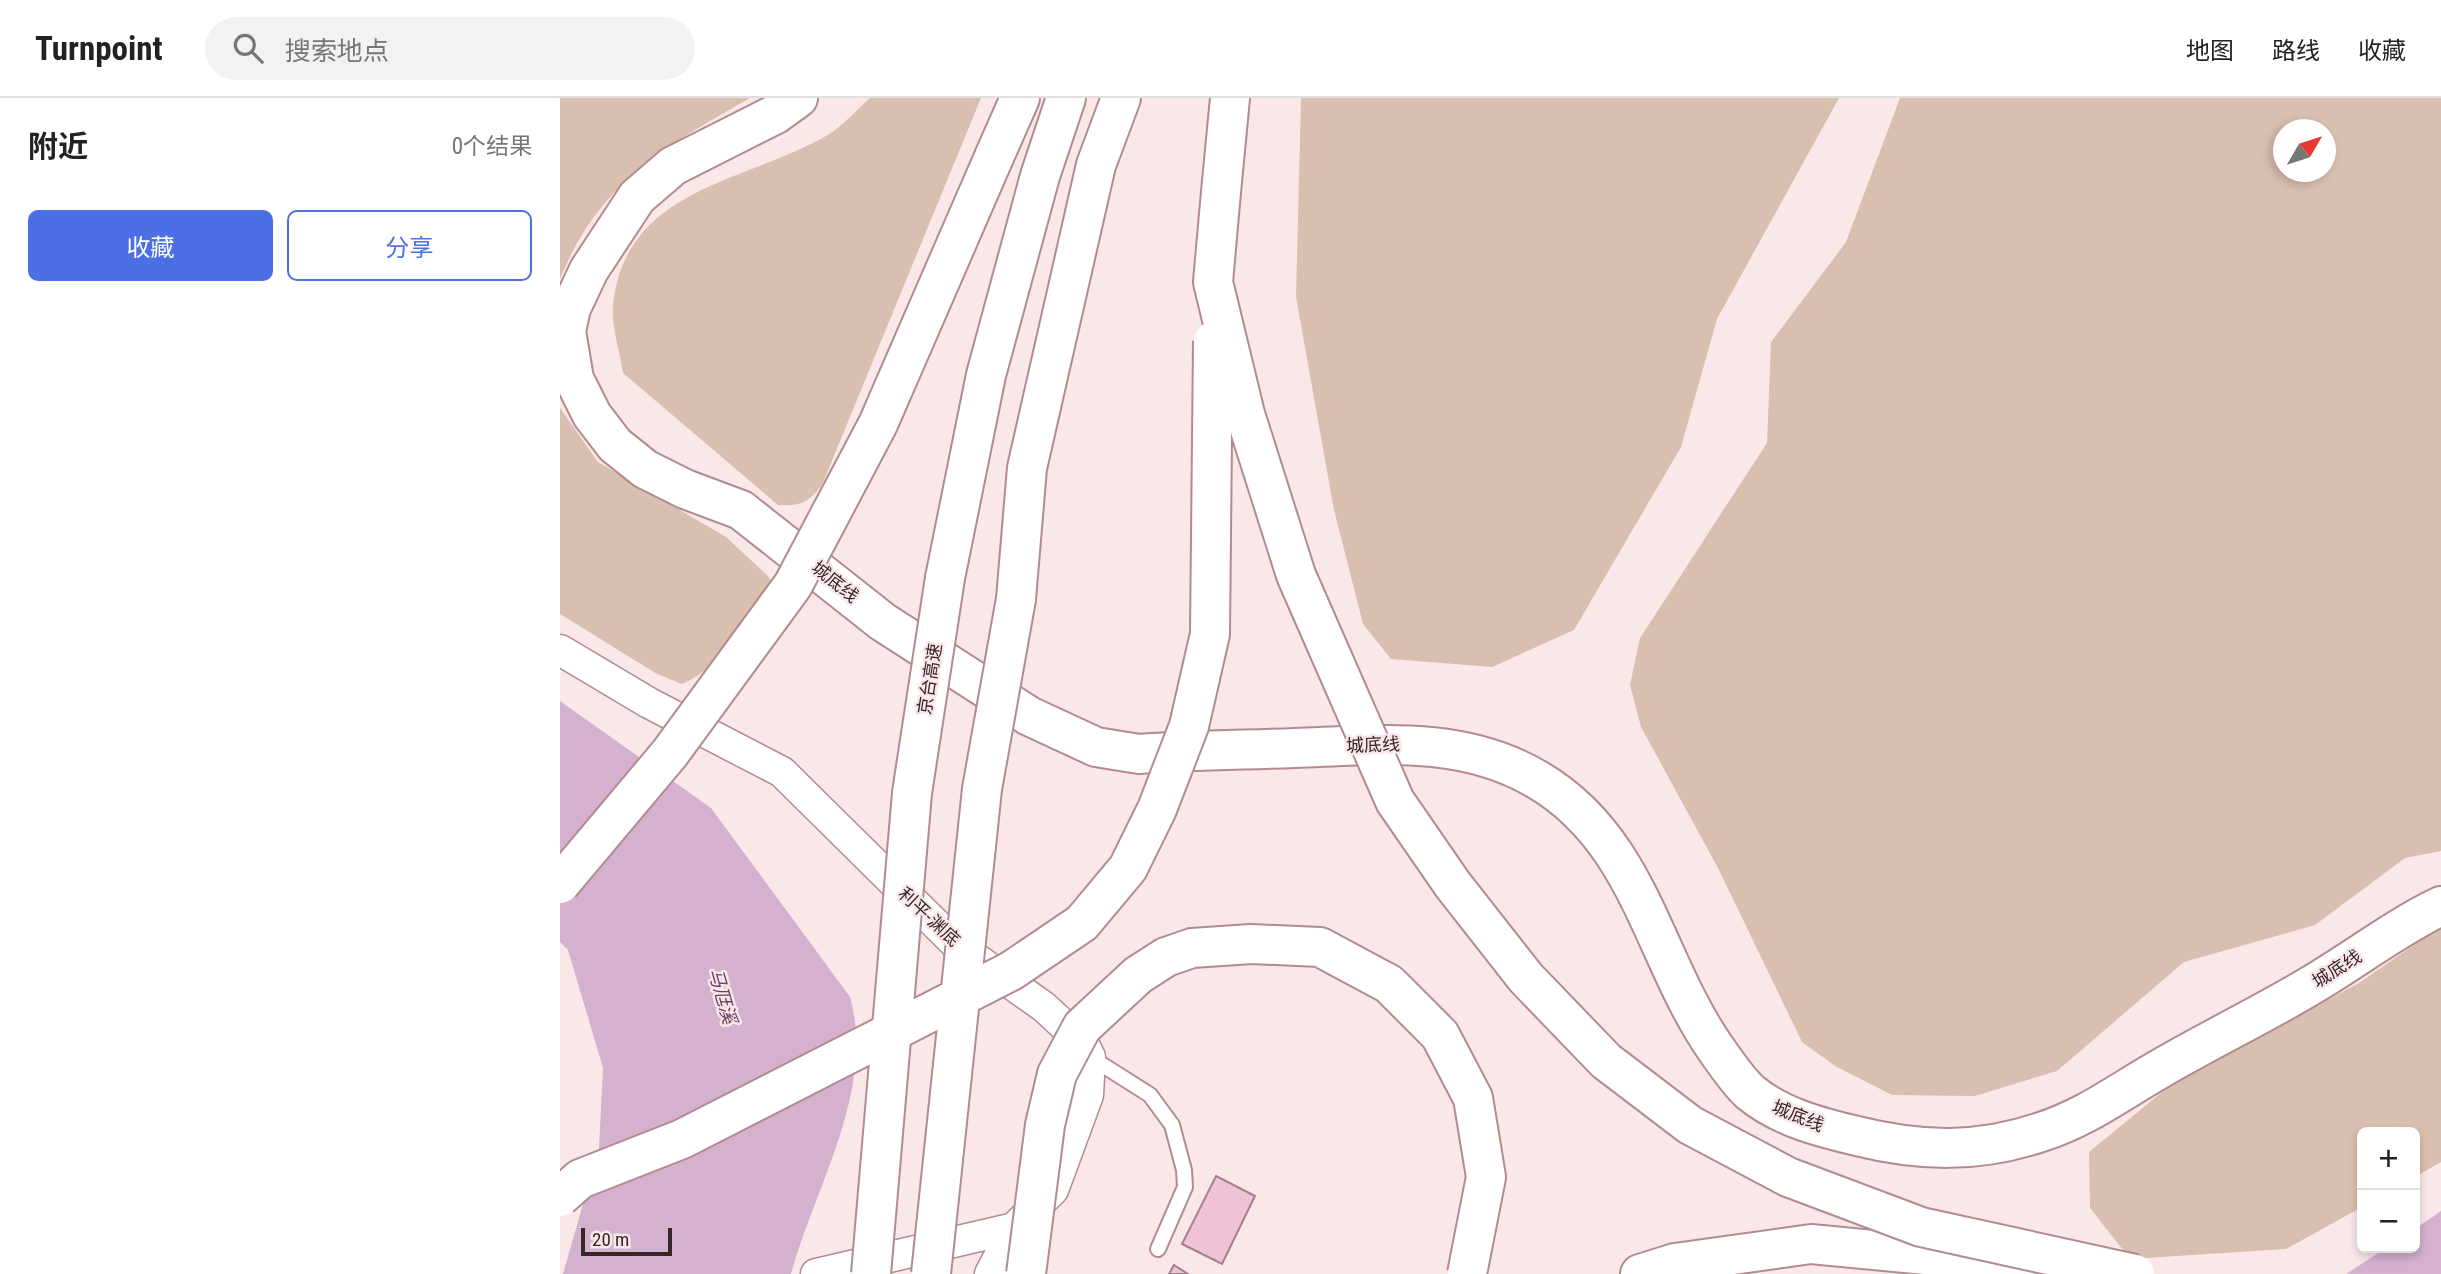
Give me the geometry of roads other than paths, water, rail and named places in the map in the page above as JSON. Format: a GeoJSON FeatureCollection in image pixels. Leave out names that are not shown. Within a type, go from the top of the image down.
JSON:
{"type":"FeatureCollection","features":[{"type":"Feature","properties":{"kind":"main road","name":"城底线"},"geometry":{"type":"LineString","coordinates":[[798,98],[776,114],[673,166],[637,197],[589,270],[571,308],[566,331],[568,357],[574,379],[592,415],[615,445],[645,469],[685,489],[741,510],[883,622],[1029,716],[1096,747],[1139,754],[1426,744],[1468,751],[1503,761],[1539,780],[1567,800],[1614,852],[1646,906],[1690,1007],[1724,1061],[1747,1089],[1786,1115],[1886,1143],[1934,1149],[1983,1147],[2039,1133],[2080,1118],[2110,1101],[2154,1072],[2298,993],[2412,919],[2441,905]]}},
{"type":"Feature","properties":{"kind":"main road"},"geometry":{"type":"LineString","coordinates":[[560,884],[670,753],[793,585],[877,424],[1020,98]]}},
{"type":"Feature","properties":{"kind":"main road","name":"京台高速"},"geometry":{"type":"LineString","coordinates":[[871,1274],[912,793],[945,578],[986,375],[1040,176],[1066,98]]}},
{"type":"Feature","properties":{"kind":"main road"},"geometry":{"type":"LineString","coordinates":[[931,1274],[982,789],[1016,599],[1027,468],[1096,165],[1121,98]]}},
{"type":"Feature","properties":{"kind":"main road"},"geometry":{"type":"LineString","coordinates":[[560,1197],[580,1179],[681,1139],[1010,971],[1082,923],[1128,868],[1157,809],[1189,726],[1210,634],[1213,282],[1230,98]]}},
{"type":"Feature","properties":{"kind":"main road"},"geometry":{"type":"LineString","coordinates":[[1213,282],[1245,414],[1296,575],[1330,659],[1395,801],[1453,885],[1526,978],[1606,1061],[1690,1125],[1788,1177],[1921,1227],[2135,1274]]}},
{"type":"Feature","properties":{"kind":"main road"},"geometry":{"type":"LineString","coordinates":[[1026,1274],[1045,1125],[1056,1074],[1082,1027],[1118,991],[1166,957],[1192,948],[1251,944],[1320,947],[1389,984],[1440,1035],[1473,1098],[1486,1177],[1467,1274]]}},
{"type":"Feature","properties":{"kind":"main road"},"geometry":{"type":"LineString","coordinates":[[1640,1274],[1675,1263],[1811,1244],[2121,1274]]}},
{"type":"Feature","properties":{"kind":"street","name":"利平-渊底"},"geometry":{"type":"LineString","coordinates":[[560,650],[649,703],[782,772],[957,945],[1044,1007],[1083,1043],[1090,1057]]}},
{"type":"Feature","properties":{"kind":"street"},"geometry":{"type":"LineString","coordinates":[[990,1274],[1014,1228],[1053,1189],[1088,1094],[1090,1057]]}},
{"type":"Feature","properties":{"kind":"street"},"geometry":{"type":"LineString","coordinates":[[816,1274],[1014,1228]]}},
{"type":"Feature","properties":{"kind":"lane"},"geometry":{"type":"LineString","coordinates":[[1090,1057],[1150,1095],[1172,1125],[1184,1170],[1185,1187],[1158,1249]]}},
{"type":"Feature","properties":{"kind":"water","name":"马尫溪"},"geometry":{"type":"Polygon","coordinates":[[[560,701],[711,808],[850,997],[856,1032],[855,1067],[849,1102],[791,1274],[563,1274],[599,1148],[603,1068],[568,950],[560,942],[560,701]]]}},
{"type":"Feature","properties":{"kind":"water"},"geometry":{"type":"Polygon","coordinates":[[[2441,1211],[2441,1274],[2346,1274],[2378,1253],[2420,1253],[2420,1226],[2441,1211]]]}}]}
